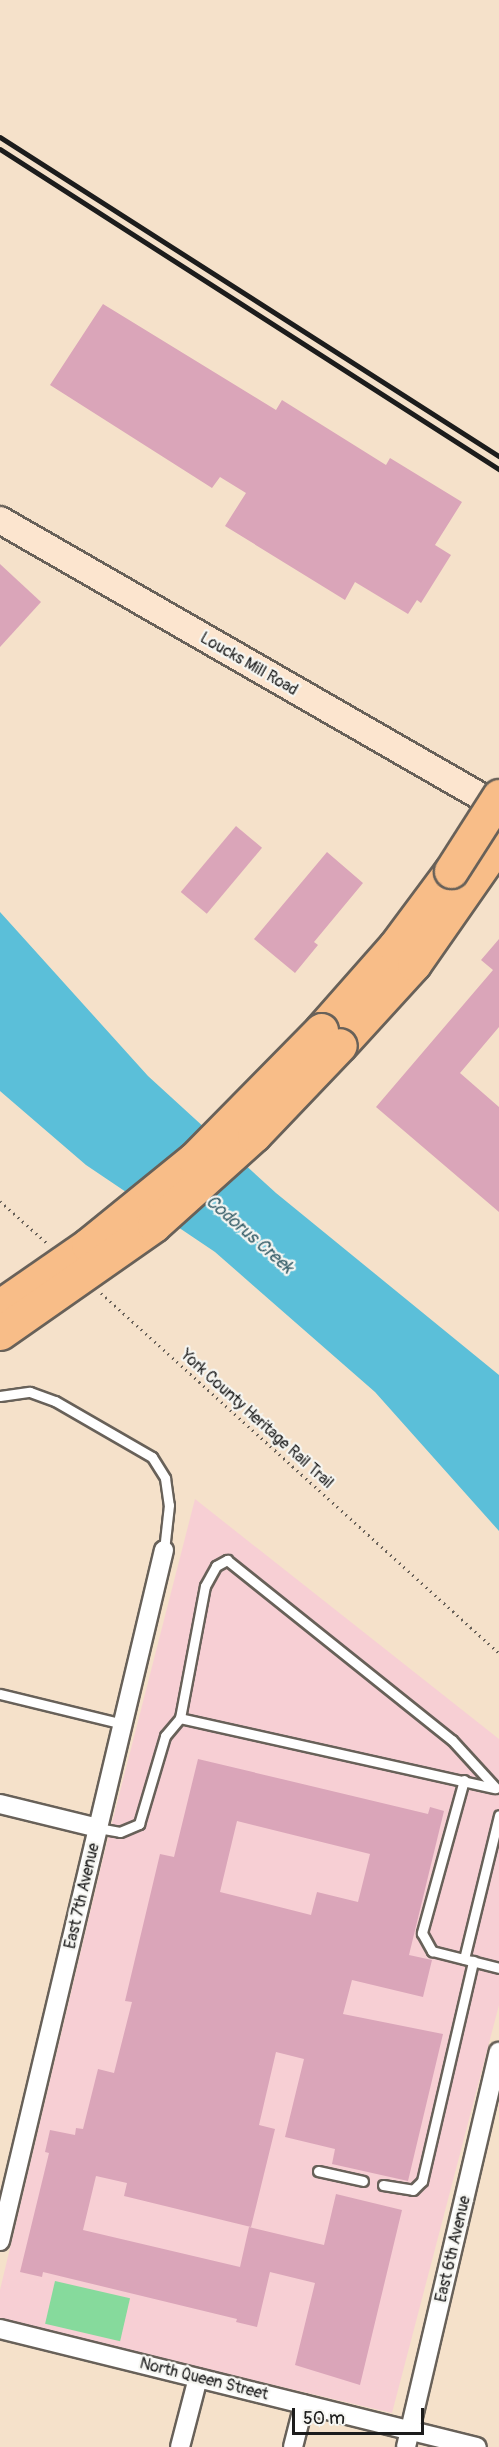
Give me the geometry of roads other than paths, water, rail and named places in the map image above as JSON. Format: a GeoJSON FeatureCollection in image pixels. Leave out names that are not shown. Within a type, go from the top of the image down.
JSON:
{"type":"FeatureCollection","features":[{"type":"Feature","properties":{"kind":"highway"},"geometry":{"type":"LineString","coordinates":[[0,1306],[97,1238],[194,1159],[414,964],[461,877],[499,796]]}},
{"type":"Feature","properties":{"kind":"highway"},"geometry":{"type":"LineString","coordinates":[[461,877],[499,842]]}},
{"type":"Feature","properties":{"kind":"highway"},"geometry":{"type":"LineString","coordinates":[[0,1333],[154,1225],[254,1135],[331,1037]]}},
{"type":"Feature","properties":{"kind":"street","name":"Loucks Mill Road"},"geometry":{"type":"LineString","coordinates":[[0,520],[499,807]]}},
{"type":"Feature","properties":{"kind":"street","name":"East 7th Avenue"},"geometry":{"type":"LineString","coordinates":[[0,2241],[164,1550]]}},
{"type":"Feature","properties":{"kind":"street"},"geometry":{"type":"LineString","coordinates":[[0,1804],[98,1828]]}},
{"type":"Feature","properties":{"kind":"street","name":"East 6th Avenue"},"geometry":{"type":"LineString","coordinates":[[408,2439],[499,2052]]}},
{"type":"Feature","properties":{"kind":"street","name":"North Queen Street"},"geometry":{"type":"LineString","coordinates":[[0,2329],[304,2404],[408,2439],[477,2447]]}},
{"type":"Feature","properties":{"kind":"street"},"geometry":{"type":"LineString","coordinates":[[180,2447],[198,2378]]}},
{"type":"Feature","properties":{"kind":"street"},"geometry":{"type":"LineString","coordinates":[[293,2447],[304,2404]]}},
{"type":"Feature","properties":{"kind":"lane"},"geometry":{"type":"LineString","coordinates":[[0,1396],[30,1392],[55,1401],[152,1457],[165,1478],[169,1505],[164,1550]]}},
{"type":"Feature","properties":{"kind":"lane"},"geometry":{"type":"LineString","coordinates":[[98,1828],[120,1832],[139,1824],[165,1736],[180,1718],[205,1586],[216,1566],[227,1560],[452,1740],[497,1789]]}},
{"type":"Feature","properties":{"kind":"lane"},"geometry":{"type":"LineString","coordinates":[[0,1694],[123,1724]]}},
{"type":"Feature","properties":{"kind":"lane"},"geometry":{"type":"LineString","coordinates":[[180,1718],[497,1789]]}},
{"type":"Feature","properties":{"kind":"lane"},"geometry":{"type":"LineString","coordinates":[[464,1780],[422,1933],[432,1951],[499,1968]]}},
{"type":"Feature","properties":{"kind":"lane"},"geometry":{"type":"LineString","coordinates":[[383,2186],[413,2190],[422,2181],[499,1815]]}},
{"type":"Feature","properties":{"kind":"lane"},"geometry":{"type":"LineString","coordinates":[[318,2171],[363,2181]]}},
{"type":"Feature","properties":{"kind":"water","name":"Codorus Creek"},"geometry":{"type":"Polygon","coordinates":[[[0,912],[148,1076],[276,1193],[499,1375],[499,1531],[375,1392],[215,1252],[86,1165],[0,1091],[0,912]]]}},
{"type":"Feature","properties":{"kind":"railway"},"geometry":{"type":"LineString","coordinates":[[0,137],[499,456]]}},
{"type":"Feature","properties":{"kind":"railway"},"geometry":{"type":"LineString","coordinates":[[0,149],[499,469]]}}]}
